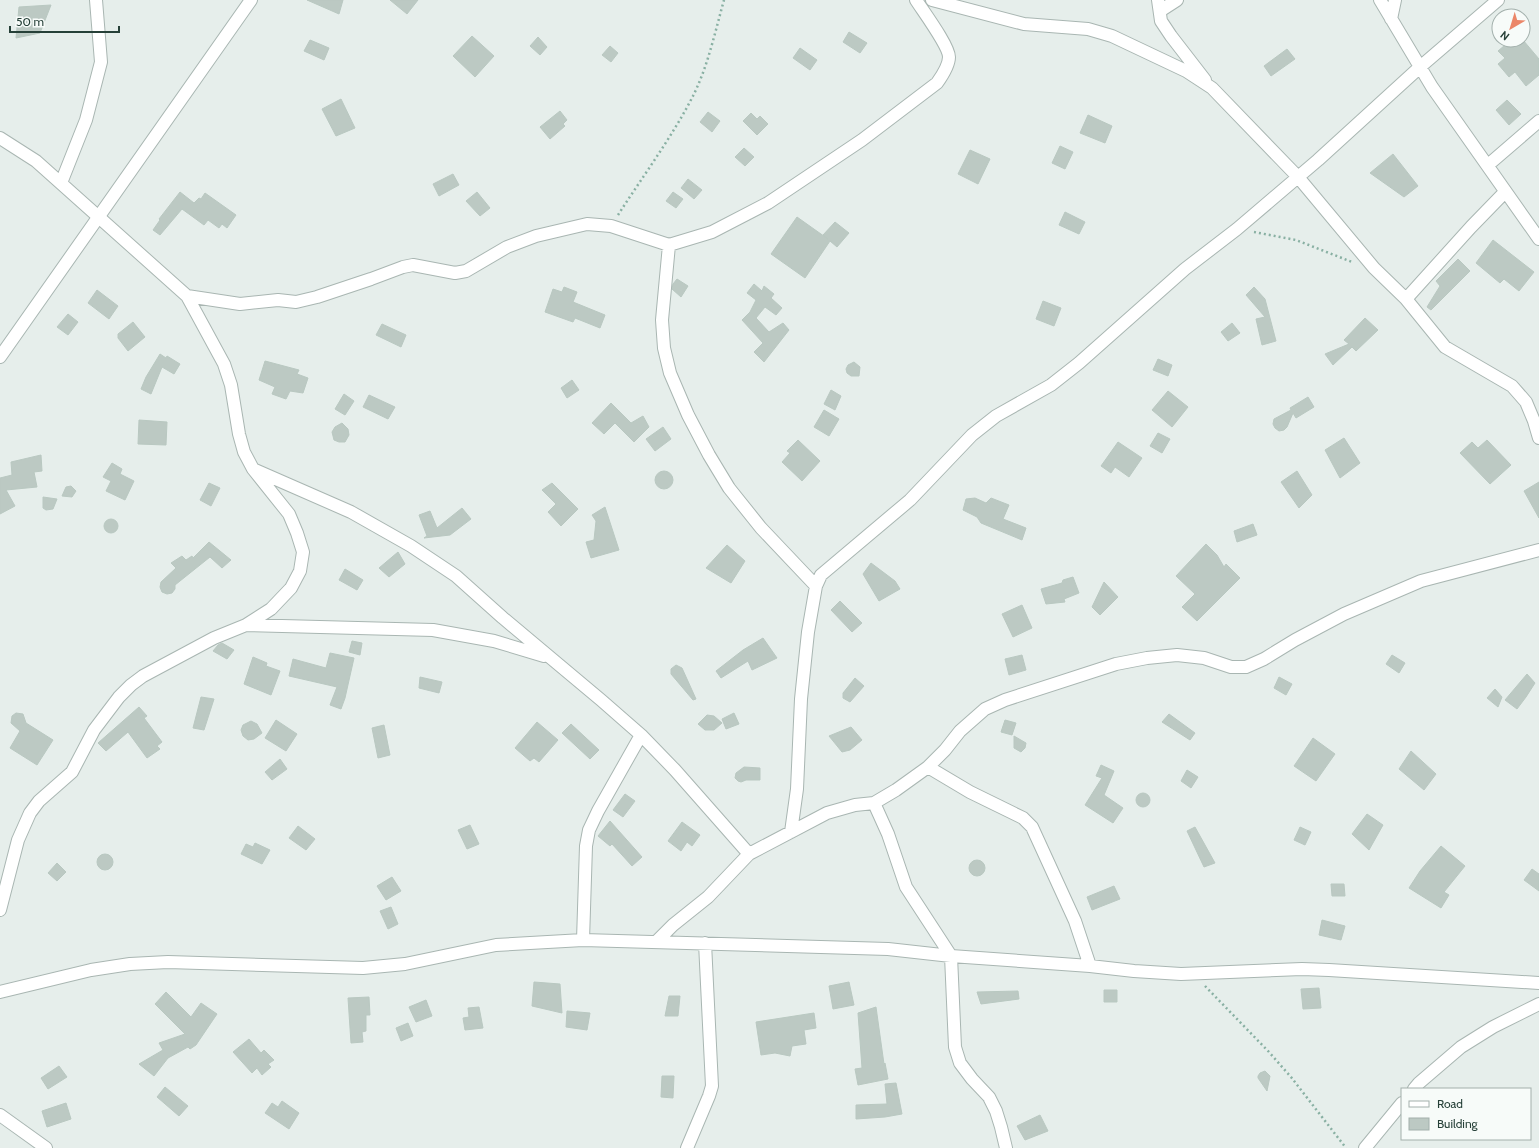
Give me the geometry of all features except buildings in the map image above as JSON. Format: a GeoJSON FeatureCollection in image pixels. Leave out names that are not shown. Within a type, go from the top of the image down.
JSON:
{"type":"FeatureCollection","features":[{"type":"Feature","properties":{"kind":"street"},"geometry":{"type":"LineString","coordinates":[[61,183],[86,120],[101,62],[96,0]]}},
{"type":"Feature","properties":{"kind":"street"},"geometry":{"type":"LineString","coordinates":[[0,357],[251,0]]}},
{"type":"Feature","properties":{"kind":"street"},"geometry":{"type":"LineString","coordinates":[[187,296],[240,304],[278,300],[296,302],[317,297],[403,267],[413,265],[455,273],[466,270],[507,247],[536,236],[587,224],[611,226],[669,245],[712,232],[768,204],[862,140],[937,83],[945,70],[949,57],[944,41],[916,0]]}},
{"type":"Feature","properties":{"kind":"street"},"geometry":{"type":"LineString","coordinates":[[932,0],[1024,24],[1088,29],[1112,36],[1186,71],[1212,88]]}},
{"type":"Feature","properties":{"kind":"street"},"geometry":{"type":"LineString","coordinates":[[1177,0],[1159,6],[1161,21],[1212,88],[1298,177],[1374,268],[1406,299],[1445,346],[1512,386],[1526,402],[1539,438]]}},
{"type":"Feature","properties":{"kind":"street"},"geometry":{"type":"LineString","coordinates":[[1380,0],[1420,67],[1539,240]]}},
{"type":"Feature","properties":{"kind":"street"},"geometry":{"type":"LineString","coordinates":[[1391,19],[1395,0]]}},
{"type":"Feature","properties":{"kind":"street"},"geometry":{"type":"LineString","coordinates":[[791,832],[797,789],[801,699],[807,639],[816,586],[821,575],[910,500],[972,435],[996,416],[1051,385],[1079,363],[1185,269],[1237,229],[1298,177],[1420,67],[1498,0]]}},
{"type":"Feature","properties":{"kind":"street"},"geometry":{"type":"LineString","coordinates":[[1488,165],[1539,121]]}},
{"type":"Feature","properties":{"kind":"street"},"geometry":{"type":"LineString","coordinates":[[0,138],[36,161],[187,296],[224,364],[231,385],[239,434],[244,452],[253,469],[289,514],[303,552],[300,572],[291,588],[271,609],[246,625],[214,638],[144,676],[131,685],[119,697],[94,730],[72,772],[40,801],[30,813],[18,840],[0,910]]}},
{"type":"Feature","properties":{"kind":"street"},"geometry":{"type":"LineString","coordinates":[[1406,299],[1505,192]]}},
{"type":"Feature","properties":{"kind":"street"},"geometry":{"type":"LineString","coordinates":[[669,245],[662,320],[664,348],[670,373],[688,415],[709,455],[729,488],[761,528],[816,586]]}},
{"type":"Feature","properties":{"kind":"street"},"geometry":{"type":"LineString","coordinates":[[253,469],[351,512],[411,546],[456,576],[641,735],[675,770],[749,854]]}},
{"type":"Feature","properties":{"kind":"street"},"geometry":{"type":"LineString","coordinates":[[657,941],[673,925],[708,898],[749,854],[827,813],[855,805],[874,803],[896,790],[928,767],[945,750],[960,731],[984,709],[1005,700],[1116,664],[1147,658],[1178,656],[1204,658],[1231,667],[1246,668],[1344,614],[1421,581],[1539,550]]}},
{"type":"Feature","properties":{"kind":"street"},"geometry":{"type":"LineString","coordinates":[[246,625],[432,630],[494,641],[551,659]]}},
{"type":"Feature","properties":{"kind":"street"},"geometry":{"type":"LineString","coordinates":[[583,940],[586,846],[589,830],[598,811],[641,735]]}},
{"type":"Feature","properties":{"kind":"street"},"geometry":{"type":"LineString","coordinates":[[928,767],[970,792],[1023,818],[1032,827],[1075,921],[1090,966]]}},
{"type":"Feature","properties":{"kind":"street"},"geometry":{"type":"LineString","coordinates":[[874,803],[888,834],[906,887],[951,956],[955,1047],[960,1062],[972,1079],[989,1097],[994,1106],[1006,1148]]}},
{"type":"Feature","properties":{"kind":"street"},"geometry":{"type":"LineString","coordinates":[[0,992],[91,970],[130,964],[168,962],[363,968],[405,964],[496,945],[583,940],[888,949],[951,956],[1090,966],[1134,971],[1192,974],[1302,969],[1539,983]]}},
{"type":"Feature","properties":{"kind":"street"},"geometry":{"type":"LineString","coordinates":[[687,1148],[712,1086],[705,943]]}},
{"type":"Feature","properties":{"kind":"street"},"geometry":{"type":"LineString","coordinates":[[1415,1088],[1461,1047],[1493,1027],[1539,1004]]}},
{"type":"Feature","properties":{"kind":"street"},"geometry":{"type":"LineString","coordinates":[[1365,1148],[1401,1105]]}},
{"type":"Feature","properties":{"kind":"street"},"geometry":{"type":"LineString","coordinates":[[0,1115],[46,1148]]}},
{"type":"Feature","properties":{"kind":"path"},"geometry":{"type":"LineString","coordinates":[[611,226],[674,128],[693,95],[708,60],[724,0]]}},
{"type":"Feature","properties":{"kind":"path"},"geometry":{"type":"LineString","coordinates":[[1237,229],[1296,240],[1351,262],[1374,268]]}},
{"type":"Feature","properties":{"kind":"path"},"geometry":{"type":"LineString","coordinates":[[1192,974],[1269,1052],[1291,1077],[1346,1148]]}}]}
